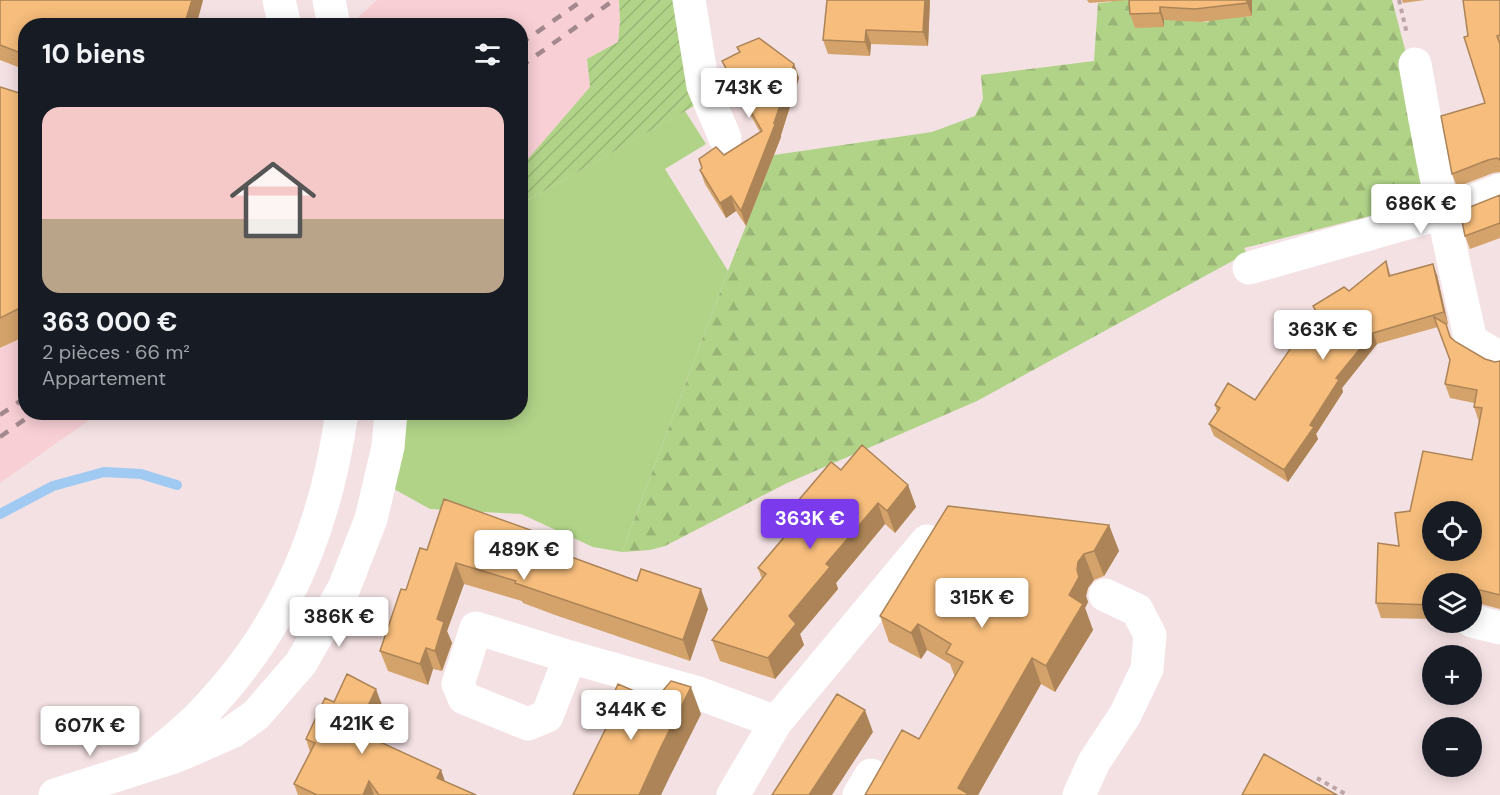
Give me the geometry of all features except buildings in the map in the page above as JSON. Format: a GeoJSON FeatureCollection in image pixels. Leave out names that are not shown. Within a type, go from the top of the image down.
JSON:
{"type":"FeatureCollection","features":[{"type":"Feature","properties":{"kind":"main road"},"geometry":{"type":"LineString","coordinates":[[279,0],[283,18]]}},
{"type":"Feature","properties":{"kind":"main road"},"geometry":{"type":"LineString","coordinates":[[329,0],[332,18]]}},
{"type":"Feature","properties":{"kind":"main road"},"geometry":{"type":"LineString","coordinates":[[689,0],[703,86],[725,138]]}},
{"type":"Feature","properties":{"kind":"main road"},"geometry":{"type":"LineString","coordinates":[[1415,64],[1443,213],[1471,341],[1500,358]]}},
{"type":"Feature","properties":{"kind":"main road"},"geometry":{"type":"LineString","coordinates":[[1249,268],[1443,213],[1500,190]]}},
{"type":"Feature","properties":{"kind":"main road"},"geometry":{"type":"LineString","coordinates":[[108,795],[200,716],[250,658],[278,614],[299,573],[313,538],[333,464],[341,420]]}},
{"type":"Feature","properties":{"kind":"main road"},"geometry":{"type":"LineString","coordinates":[[55,795],[177,756],[232,732],[256,715],[301,663],[344,588],[371,519],[388,447],[390,420]]}},
{"type":"Feature","properties":{"kind":"main road"},"geometry":{"type":"LineString","coordinates":[[733,795],[776,722],[927,541]]}},
{"type":"Feature","properties":{"kind":"main road"},"geometry":{"type":"LineString","coordinates":[[1079,795],[1094,762],[1125,715],[1147,669],[1150,635],[1137,610],[1105,595]]}},
{"type":"Feature","properties":{"kind":"main road"},"geometry":{"type":"LineString","coordinates":[[1482,624],[1500,628]]}},
{"type":"Feature","properties":{"kind":"main road"},"geometry":{"type":"LineString","coordinates":[[570,657],[698,693],[776,722]]}},
{"type":"Feature","properties":{"kind":"path"},"geometry":{"type":"LineString","coordinates":[[1317,778],[1347,795]]}},
{"type":"Feature","properties":{"kind":"path"},"geometry":{"type":"LineString","coordinates":[[1315,795],[1323,782]]}},
{"type":"Feature","properties":{"kind":"shaded area"},"geometry":{"type":"Polygon","coordinates":[[[377,0],[619,0],[620,21],[618,42],[587,59],[590,87],[528,159],[528,18],[358,18],[377,0]]]}},
{"type":"Feature","properties":{"kind":"shaded area"},"geometry":{"type":"Polygon","coordinates":[[[18,340],[18,420],[89,420],[0,483],[0,349],[18,340]]]}},
{"type":"Feature","properties":{"kind":"green space"},"geometry":{"type":"Polygon","coordinates":[[[619,0],[679,0],[696,105],[528,200],[528,159],[590,87],[587,59],[618,42],[619,0]]]}},
{"type":"Feature","properties":{"kind":"green space"},"geometry":{"type":"Polygon","coordinates":[[[1112,0],[1172,0],[1171,20],[1209,22],[1212,0],[1240,17],[1252,16],[1252,0],[1392,0],[1406,53],[1433,200],[1244,248],[1247,253],[977,401],[785,484],[665,546],[650,550],[622,552],[774,155],[932,132],[975,116],[983,99],[981,75],[1094,61],[1098,3],[1112,0]]]}},
{"type":"Feature","properties":{"kind":"green space"},"geometry":{"type":"Polygon","coordinates":[[[685,111],[706,144],[665,169],[728,271],[622,552],[593,547],[521,514],[430,509],[394,489],[404,420],[528,420],[528,200],[685,111]]]}},
{"type":"Feature","properties":{"kind":"waterway"},"geometry":{"type":"LineString","coordinates":[[0,514],[53,486],[104,472],[141,474],[177,485]]}},
{"type":"Feature","properties":{"kind":"railway"},"geometry":{"type":"LineString","coordinates":[[528,38],[583,0]]}},
{"type":"Feature","properties":{"kind":"railway"},"geometry":{"type":"LineString","coordinates":[[528,61],[614,0]]}},
{"type":"Feature","properties":{"kind":"railway"},"geometry":{"type":"LineString","coordinates":[[0,415],[18,403]]}},
{"type":"Feature","properties":{"kind":"railway"},"geometry":{"type":"LineString","coordinates":[[0,437],[24,420]]}}]}
